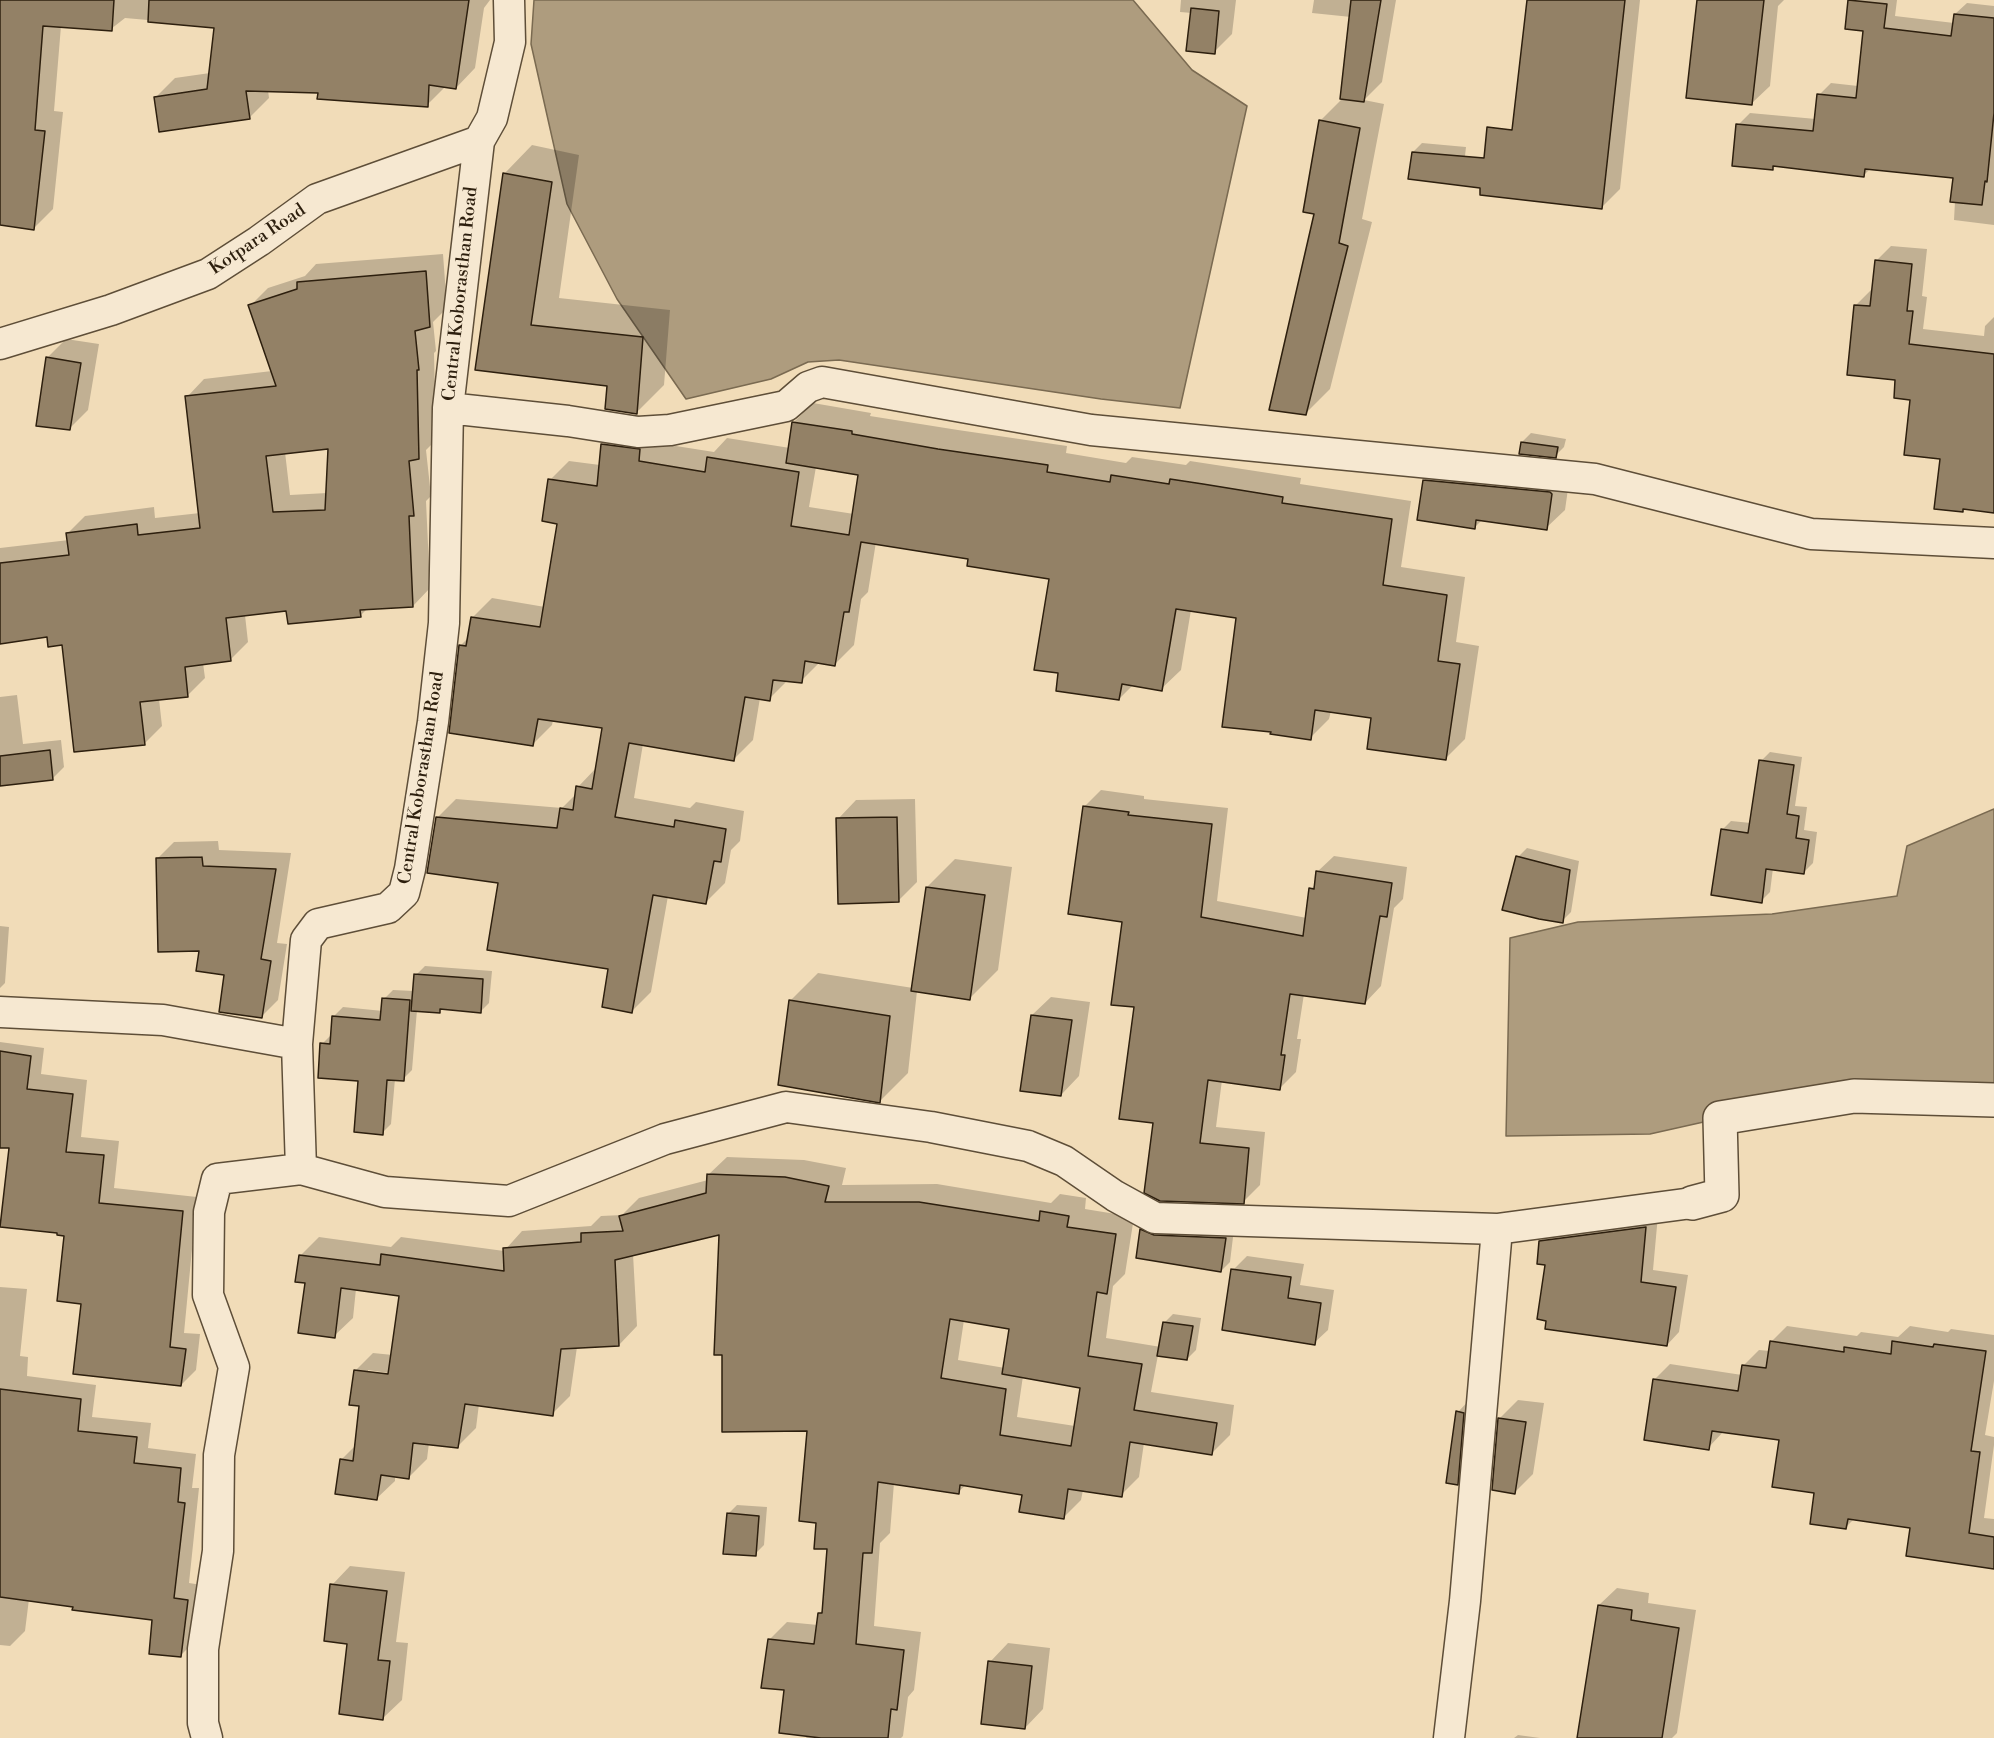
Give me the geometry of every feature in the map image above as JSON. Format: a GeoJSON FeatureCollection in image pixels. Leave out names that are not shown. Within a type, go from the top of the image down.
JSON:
{"type":"FeatureCollection","features":[{"type":"Feature","properties":{"kind":"street","name":"Central Koborasthan Road"},"geometry":{"type":"LineString","coordinates":[[301,1169],[297,1044],[306,940],[318,924],[388,908],[404,893],[410,869],[433,722],[444,623],[448,408],[479,141],[492,118],[510,42],[509,0]]}},
{"type":"Feature","properties":{"kind":"street","name":"Kotpara Road"},"geometry":{"type":"LineString","coordinates":[[0,344],[111,310],[208,274],[317,199],[479,141]]}},
{"type":"Feature","properties":{"kind":"street"},"geometry":{"type":"LineString","coordinates":[[448,408],[568,421],[638,432],[670,430],[786,406],[808,387],[822,382],[1091,430],[1595,479],[1811,534],[1994,543]]}},
{"type":"Feature","properties":{"kind":"street"},"geometry":{"type":"LineString","coordinates":[[0,1012],[164,1020],[297,1044]]}},
{"type":"Feature","properties":{"kind":"street"},"geometry":{"type":"LineString","coordinates":[[207,1738],[203,1723],[203,1649],[218,1551],[219,1455],[234,1367],[208,1295],[209,1212],[217,1179],[301,1169],[385,1192],[509,1201],[665,1139],[786,1107],[931,1127],[1028,1146],[1064,1161],[1114,1196],[1155,1218],[1497,1229],[1692,1203],[1722,1195],[1720,1118],[1854,1096],[1994,1100]]}},
{"type":"Feature","properties":{"kind":"street"},"geometry":{"type":"LineString","coordinates":[[1449,1738],[1465,1601],[1497,1229]]}},
{"type":"Feature","properties":{"kind":"shaded area"},"geometry":{"type":"Polygon","coordinates":[[[534,0],[1133,0],[1192,70],[1247,106],[1180,408],[1101,399],[839,360],[808,362],[771,379],[686,399],[617,299],[567,204],[531,44],[534,0]]]}},
{"type":"Feature","properties":{"kind":"shaded area"},"geometry":{"type":"Polygon","coordinates":[[[1994,809],[1994,1104],[1824,1095],[1650,1134],[1506,1136],[1510,938],[1578,922],[1772,914],[1897,896],[1907,846],[1994,809]]]}},
{"type":"Feature","properties":{"kind":"building"},"geometry":{"type":"Polygon","coordinates":[[[0,0],[114,0],[112,31],[43,26],[35,130],[45,131],[34,230],[0,225],[0,0]]]}},
{"type":"Feature","properties":{"kind":"building"},"geometry":{"type":"Polygon","coordinates":[[[149,0],[469,0],[456,89],[429,85],[428,107],[317,99],[318,93],[246,91],[250,119],[159,132],[154,97],[207,89],[214,28],[148,22],[149,0]]]}},
{"type":"Feature","properties":{"kind":"building"},"geometry":{"type":"Polygon","coordinates":[[[1351,0],[1381,0],[1364,102],[1340,99],[1351,0]]]}},
{"type":"Feature","properties":{"kind":"building"},"geometry":{"type":"Polygon","coordinates":[[[1527,0],[1625,0],[1602,209],[1480,195],[1480,188],[1408,179],[1412,152],[1484,158],[1487,127],[1512,130],[1527,0]]]}},
{"type":"Feature","properties":{"kind":"building"},"geometry":{"type":"Polygon","coordinates":[[[1697,0],[1764,0],[1752,105],[1686,98],[1697,0]]]}},
{"type":"Feature","properties":{"kind":"building"},"geometry":{"type":"Polygon","coordinates":[[[1848,0],[1887,4],[1884,28],[1951,36],[1954,14],[1994,18],[1994,113],[1987,182],[1985,181],[1982,205],[1950,202],[1953,178],[1865,169],[1864,177],[1773,166],[1773,170],[1732,166],[1736,124],[1813,131],[1817,94],[1856,98],[1863,31],[1845,29],[1848,0]]]}},
{"type":"Feature","properties":{"kind":"building"},"geometry":{"type":"Polygon","coordinates":[[[1191,8],[1219,11],[1215,54],[1186,51],[1191,8]]]}},
{"type":"Feature","properties":{"kind":"building"},"geometry":{"type":"Polygon","coordinates":[[[1319,120],[1360,128],[1339,243],[1348,246],[1306,415],[1269,410],[1314,214],[1303,212],[1319,120]]]}},
{"type":"Feature","properties":{"kind":"building"},"geometry":{"type":"Polygon","coordinates":[[[503,173],[552,182],[531,325],[643,337],[637,414],[605,409],[607,386],[475,370],[503,173]]]}},
{"type":"Feature","properties":{"kind":"building"},"geometry":{"type":"Polygon","coordinates":[[[1875,260],[1912,264],[1907,311],[1913,311],[1909,344],[1994,354],[1994,513],[1963,509],[1963,512],[1934,509],[1940,459],[1904,455],[1910,400],[1894,398],[1895,380],[1847,375],[1854,305],[1870,306],[1875,260]]]}},
{"type":"Feature","properties":{"kind":"building"},"geometry":{"type":"Polygon","coordinates":[[[426,271],[430,327],[415,331],[419,370],[417,370],[419,459],[409,461],[414,516],[409,516],[413,607],[360,610],[361,617],[288,624],[286,611],[226,618],[231,661],[185,667],[188,697],[140,702],[145,745],[74,752],[62,645],[48,647],[47,637],[0,644],[0,563],[69,555],[66,533],[137,524],[138,535],[200,528],[185,396],[276,386],[248,305],[297,289],[297,282],[426,271]],[[328,449],[266,456],[273,512],[325,510],[328,449]]]}},
{"type":"Feature","properties":{"kind":"building"},"geometry":{"type":"Polygon","coordinates":[[[46,357],[81,363],[70,430],[36,426],[46,357]]]}},
{"type":"Feature","properties":{"kind":"building"},"geometry":{"type":"Polygon","coordinates":[[[792,422],[852,431],[852,434],[938,449],[1048,465],[1047,472],[1110,482],[1111,475],[1169,484],[1170,479],[1283,497],[1282,503],[1392,519],[1383,585],[1447,595],[1438,661],[1460,664],[1446,760],[1367,749],[1371,718],[1315,710],[1311,740],[1270,734],[1271,732],[1222,727],[1236,618],[1176,609],[1162,691],[1122,684],[1119,700],[1056,691],[1058,673],[1034,670],[1049,579],[967,566],[968,559],[861,542],[849,612],[844,612],[835,666],[805,661],[802,683],[773,680],[770,701],[745,697],[734,761],[629,743],[615,817],[674,827],[675,820],[726,829],[721,862],[714,861],[706,904],[653,895],[632,1013],[602,1007],[608,969],[487,950],[498,883],[427,873],[436,817],[557,828],[560,808],[573,810],[576,786],[592,789],[602,728],[538,719],[533,746],[449,733],[459,645],[466,646],[471,617],[540,627],[557,524],[542,521],[548,479],[597,486],[601,444],[640,449],[639,461],[705,472],[707,457],[799,472],[791,526],[849,535],[858,475],[786,463],[792,422]]]}},
{"type":"Feature","properties":{"kind":"building"},"geometry":{"type":"Polygon","coordinates":[[[1521,442],[1558,447],[1556,458],[1519,454],[1521,442]]]}},
{"type":"Feature","properties":{"kind":"building"},"geometry":{"type":"Polygon","coordinates":[[[1423,480],[1550,492],[1552,494],[1547,530],[1476,520],[1475,529],[1417,520],[1423,480]]]}},
{"type":"Feature","properties":{"kind":"building"},"geometry":{"type":"Polygon","coordinates":[[[50,750],[53,780],[0,786],[0,756],[50,750]]]}},
{"type":"Feature","properties":{"kind":"building"},"geometry":{"type":"Polygon","coordinates":[[[1759,760],[1794,765],[1787,814],[1799,816],[1796,838],[1809,840],[1804,874],[1766,869],[1762,903],[1711,895],[1721,829],[1748,833],[1759,760]]]}},
{"type":"Feature","properties":{"kind":"building"},"geometry":{"type":"Polygon","coordinates":[[[1083,806],[1129,812],[1128,815],[1212,824],[1201,917],[1303,936],[1309,888],[1314,889],[1316,871],[1392,883],[1387,917],[1380,916],[1365,1004],[1290,994],[1281,1055],[1285,1055],[1280,1090],[1208,1080],[1200,1143],[1249,1148],[1244,1204],[1160,1201],[1144,1193],[1153,1123],[1119,1119],[1134,1007],[1111,1005],[1122,922],[1068,914],[1083,806]]]}},
{"type":"Feature","properties":{"kind":"building"},"geometry":{"type":"Polygon","coordinates":[[[897,817],[899,902],[838,904],[836,818],[897,817]]]}},
{"type":"Feature","properties":{"kind":"building"},"geometry":{"type":"Polygon","coordinates":[[[1516,856],[1570,870],[1563,923],[1502,910],[1516,856]]]}},
{"type":"Feature","properties":{"kind":"building"},"geometry":{"type":"Polygon","coordinates":[[[202,857],[203,866],[276,869],[261,959],[271,961],[262,1018],[219,1012],[224,975],[196,971],[199,951],[158,952],[156,858],[202,857]]]}},
{"type":"Feature","properties":{"kind":"building"},"geometry":{"type":"Polygon","coordinates":[[[926,887],[985,895],[970,1000],[911,991],[926,887]]]}},
{"type":"Feature","properties":{"kind":"building"},"geometry":{"type":"Polygon","coordinates":[[[414,974],[483,979],[481,1013],[440,1009],[440,1013],[411,1011],[414,974]]]}},
{"type":"Feature","properties":{"kind":"building"},"geometry":{"type":"Polygon","coordinates":[[[382,998],[410,1000],[404,1081],[387,1080],[383,1135],[354,1132],[358,1081],[318,1078],[320,1043],[330,1044],[332,1016],[380,1020],[382,998]]]}},
{"type":"Feature","properties":{"kind":"building"},"geometry":{"type":"Polygon","coordinates":[[[789,1000],[890,1016],[880,1103],[778,1085],[789,1000]]]}},
{"type":"Feature","properties":{"kind":"building"},"geometry":{"type":"Polygon","coordinates":[[[1031,1015],[1072,1020],[1061,1096],[1020,1091],[1031,1015]]]}},
{"type":"Feature","properties":{"kind":"building"},"geometry":{"type":"Polygon","coordinates":[[[0,1051],[31,1056],[27,1089],[73,1094],[66,1152],[104,1155],[99,1203],[183,1211],[170,1347],[186,1349],[181,1386],[73,1374],[81,1304],[57,1301],[64,1236],[57,1235],[57,1233],[0,1227],[9,1148],[0,1148],[0,1051]]]}},
{"type":"Feature","properties":{"kind":"building"},"geometry":{"type":"Polygon","coordinates":[[[707,1174],[785,1177],[829,1186],[825,1202],[919,1202],[1039,1221],[1040,1211],[1069,1216],[1067,1227],[1116,1234],[1107,1294],[1097,1292],[1088,1356],[1142,1364],[1134,1410],[1217,1423],[1212,1455],[1130,1442],[1122,1497],[1068,1489],[1064,1519],[1019,1512],[1022,1495],[960,1485],[959,1494],[878,1482],[872,1553],[863,1553],[856,1644],[904,1650],[897,1710],[891,1709],[888,1738],[821,1738],[779,1733],[784,1690],[761,1688],[768,1639],[814,1644],[818,1613],[822,1613],[827,1549],[814,1549],[816,1523],[799,1521],[807,1431],[722,1432],[722,1355],[714,1355],[719,1235],[615,1260],[619,1346],[561,1349],[553,1416],[465,1404],[458,1448],[413,1443],[409,1479],[381,1475],[377,1500],[335,1494],[340,1459],[353,1461],[359,1406],[349,1405],[354,1370],[388,1374],[399,1296],[341,1288],[335,1338],[298,1333],[305,1283],[295,1282],[299,1255],[380,1265],[381,1254],[504,1271],[503,1248],[581,1242],[581,1233],[623,1231],[619,1216],[706,1193],[707,1174]],[[950,1319],[941,1378],[1006,1389],[1000,1435],[1071,1446],[1080,1388],[1002,1374],[1009,1329],[950,1319]]]}},
{"type":"Feature","properties":{"kind":"building"},"geometry":{"type":"Polygon","coordinates":[[[1646,1227],[1641,1282],[1676,1287],[1667,1346],[1545,1329],[1546,1321],[1537,1319],[1545,1265],[1537,1264],[1539,1241],[1646,1227]]]}},
{"type":"Feature","properties":{"kind":"building"},"geometry":{"type":"Polygon","coordinates":[[[1140,1229],[1154,1235],[1226,1238],[1221,1272],[1136,1258],[1140,1229]]]}},
{"type":"Feature","properties":{"kind":"building"},"geometry":{"type":"Polygon","coordinates":[[[1231,1269],[1291,1277],[1288,1298],[1321,1303],[1315,1345],[1222,1330],[1231,1269]]]}},
{"type":"Feature","properties":{"kind":"building"},"geometry":{"type":"Polygon","coordinates":[[[1163,1322],[1193,1326],[1187,1360],[1157,1356],[1163,1322]]]}},
{"type":"Feature","properties":{"kind":"building"},"geometry":{"type":"Polygon","coordinates":[[[1770,1341],[1844,1352],[1844,1347],[1891,1354],[1892,1341],[1986,1351],[1971,1451],[1980,1452],[1969,1533],[1994,1537],[1994,1569],[1906,1556],[1910,1528],[1848,1519],[1846,1529],[1810,1524],[1814,1493],[1772,1487],[1779,1440],[1712,1431],[1709,1450],[1644,1440],[1653,1379],[1738,1391],[1742,1365],[1766,1368],[1770,1341]]]}},
{"type":"Feature","properties":{"kind":"building"},"geometry":{"type":"Polygon","coordinates":[[[0,1389],[81,1399],[78,1431],[137,1437],[134,1463],[181,1468],[178,1502],[185,1503],[174,1598],[188,1600],[181,1657],[149,1654],[152,1620],[72,1610],[73,1607],[0,1597],[0,1389]]]}},
{"type":"Feature","properties":{"kind":"building"},"geometry":{"type":"Polygon","coordinates":[[[1456,1411],[1464,1413],[1458,1485],[1446,1483],[1456,1411]]]}},
{"type":"Feature","properties":{"kind":"building"},"geometry":{"type":"Polygon","coordinates":[[[1498,1418],[1526,1422],[1515,1494],[1492,1490],[1498,1418]]]}},
{"type":"Feature","properties":{"kind":"building"},"geometry":{"type":"Polygon","coordinates":[[[727,1513],[759,1516],[756,1556],[723,1554],[727,1513]]]}},
{"type":"Feature","properties":{"kind":"building"},"geometry":{"type":"Polygon","coordinates":[[[330,1584],[387,1591],[378,1660],[390,1661],[383,1720],[339,1714],[347,1644],[324,1641],[330,1584]]]}},
{"type":"Feature","properties":{"kind":"building"},"geometry":{"type":"Polygon","coordinates":[[[1598,1605],[1632,1610],[1631,1620],[1679,1628],[1662,1738],[1577,1738],[1598,1605]]]}},
{"type":"Feature","properties":{"kind":"building"},"geometry":{"type":"Polygon","coordinates":[[[988,1661],[1032,1666],[1025,1729],[981,1724],[988,1661]]]}}]}
